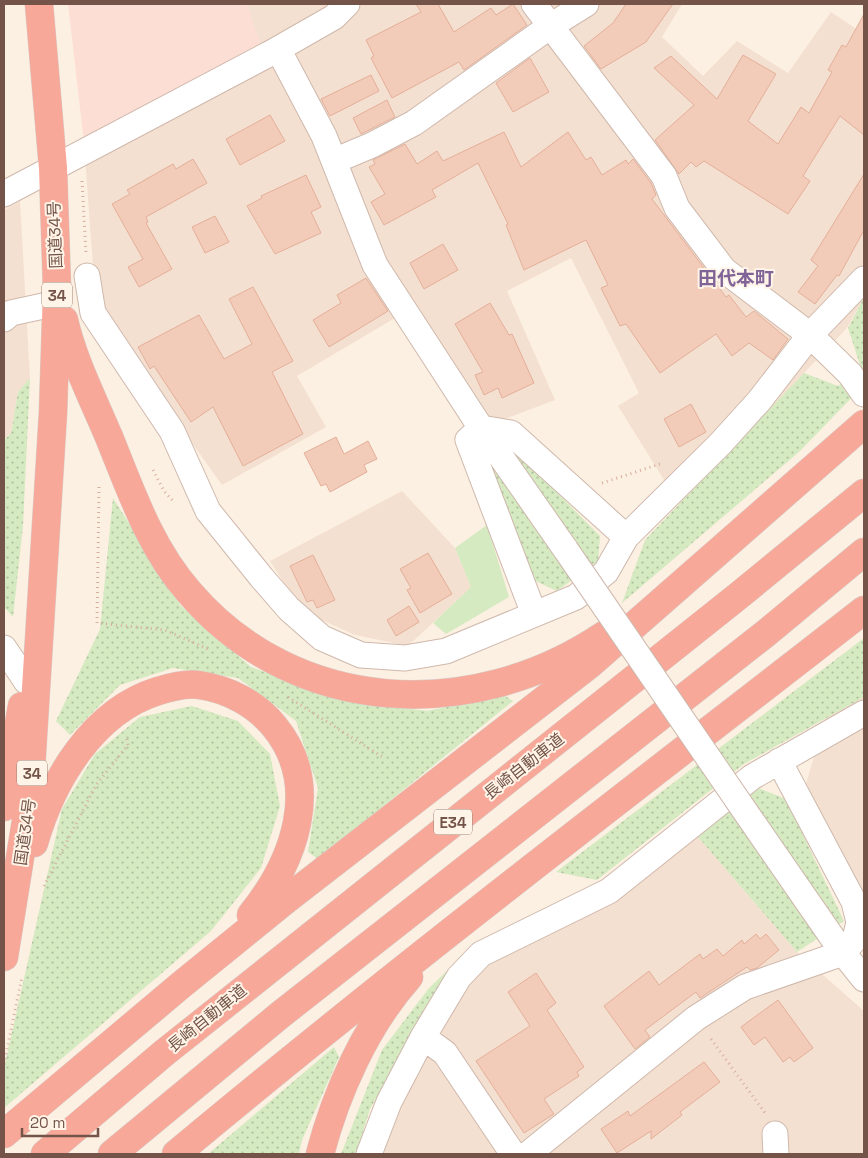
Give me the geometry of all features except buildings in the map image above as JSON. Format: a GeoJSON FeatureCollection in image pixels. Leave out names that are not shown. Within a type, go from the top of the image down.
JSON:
{"type":"FeatureCollection","features":[{"type":"Feature","properties":{"kind":"highway","name":"国道34号"},"geometry":{"type":"LineString","coordinates":[[10,964],[35,734],[53,413],[57,296],[53,168],[39,4]]}},
{"type":"Feature","properties":{"kind":"highway"},"geometry":{"type":"LineString","coordinates":[[57,296],[78,366],[140,513],[161,554],[188,592],[218,622],[251,646],[284,665],[320,680],[359,690],[399,695],[434,695],[470,691],[548,667],[595,641],[685,580]]}},
{"type":"Feature","properties":{"kind":"highway"},"geometry":{"type":"LineString","coordinates":[[4,1134],[180,985],[589,665],[864,424]]}},
{"type":"Feature","properties":{"kind":"highway","name":"長崎自動車道"},"geometry":{"type":"LineString","coordinates":[[45,1154],[164,1053],[730,604],[864,493]]}},
{"type":"Feature","properties":{"kind":"highway","name":"E34"},"geometry":{"type":"LineString","coordinates":[[112,1154],[272,1021],[741,653],[864,552]]}},
{"type":"Feature","properties":{"kind":"highway","name":"国道34号"},"geometry":{"type":"LineString","coordinates":[[4,807],[42,586]]}},
{"type":"Feature","properties":{"kind":"highway"},"geometry":{"type":"LineString","coordinates":[[176,1154],[287,1061],[452,930],[864,610]]}},
{"type":"Feature","properties":{"kind":"highway"},"geometry":{"type":"LineString","coordinates":[[10,964],[36,836],[66,770],[82,746],[102,724],[124,706],[148,694],[173,687],[198,685],[223,691],[246,701],[264,714],[281,734],[292,756],[300,780],[300,808],[288,855],[268,894],[243,925],[180,985]]}},
{"type":"Feature","properties":{"kind":"highway"},"geometry":{"type":"LineString","coordinates":[[4,749],[25,687]]}},
{"type":"Feature","properties":{"kind":"highway"},"geometry":{"type":"LineString","coordinates":[[320,1154],[342,1092],[360,1051],[382,1013],[406,981],[452,930]]}},
{"type":"Feature","properties":{"kind":"street"},"geometry":{"type":"LineString","coordinates":[[4,194],[278,49],[334,17],[347,4]]}},
{"type":"Feature","properties":{"kind":"street"},"geometry":{"type":"LineString","coordinates":[[534,4],[664,176],[677,208],[724,270],[810,335],[857,384]]}},
{"type":"Feature","properties":{"kind":"street"},"geometry":{"type":"LineString","coordinates":[[334,161],[372,145],[414,123],[550,27],[586,4]]}},
{"type":"Feature","properties":{"kind":"street"},"geometry":{"type":"LineString","coordinates":[[278,49],[324,136],[375,265],[481,428],[843,953],[864,979]]}},
{"type":"Feature","properties":{"kind":"street"},"geometry":{"type":"LineString","coordinates":[[87,276],[93,313],[172,431],[208,511],[289,609],[322,638],[361,655],[405,658],[446,651],[576,597],[606,572],[626,537],[720,444],[759,400],[810,335],[864,280]]}},
{"type":"Feature","properties":{"kind":"street"},"geometry":{"type":"LineString","coordinates":[[4,318],[11,313],[57,296]]}},
{"type":"Feature","properties":{"kind":"street"},"geometry":{"type":"LineString","coordinates":[[481,428],[511,433],[626,537]]}},
{"type":"Feature","properties":{"kind":"street"},"geometry":{"type":"LineString","coordinates":[[481,428],[468,440],[534,614]]}},
{"type":"Feature","properties":{"kind":"street"},"geometry":{"type":"LineString","coordinates":[[4,648],[25,687]]}},
{"type":"Feature","properties":{"kind":"street"},"geometry":{"type":"LineString","coordinates":[[369,1154],[389,1102],[423,1037],[459,977],[482,954],[609,890],[752,777],[864,713]]}},
{"type":"Feature","properties":{"kind":"street"},"geometry":{"type":"LineString","coordinates":[[528,1154],[696,1018],[745,987],[843,953],[855,939],[859,922],[854,902],[778,761]]}},
{"type":"Feature","properties":{"kind":"street"},"geometry":{"type":"LineString","coordinates":[[423,1037],[445,1052],[513,1154]]}},
{"type":"Feature","properties":{"kind":"path"},"geometry":{"type":"LineString","coordinates":[[82,174],[87,276]]}},
{"type":"Feature","properties":{"kind":"path"},"geometry":{"type":"LineString","coordinates":[[576,492],[666,462]]}},
{"type":"Feature","properties":{"kind":"path"},"geometry":{"type":"LineString","coordinates":[[42,889],[96,785],[128,745],[126,736]]}},
{"type":"Feature","properties":{"kind":"path"},"geometry":{"type":"LineString","coordinates":[[4,1064],[10,964]]}},
{"type":"Feature","properties":{"kind":"path"},"geometry":{"type":"LineString","coordinates":[[696,1018],[767,1115],[776,1144]]}},
{"type":"Feature","properties":{"kind":"shaded area"},"geometry":{"type":"Polygon","coordinates":[[[68,4],[247,4],[260,44],[84,143],[68,4]]]}},
{"type":"Feature","properties":{"kind":"shaded area"},"geometry":{"type":"Polygon","coordinates":[[[247,4],[682,4],[662,37],[703,76],[737,41],[788,73],[831,12],[864,34],[864,297],[847,328],[679,504],[618,406],[639,393],[571,258],[507,291],[555,400],[468,433],[395,318],[297,376],[326,427],[222,485],[96,308],[84,143],[259,45],[247,4]]]}},
{"type":"Feature","properties":{"kind":"shaded area"},"geometry":{"type":"Polygon","coordinates":[[[20,201],[30,378],[18,392],[11,433],[4,439],[4,210],[20,201]]]}},
{"type":"Feature","properties":{"kind":"shaded area"},"geometry":{"type":"Polygon","coordinates":[[[402,491],[455,548],[471,587],[408,646],[355,635],[302,611],[270,561],[402,491]]]}},
{"type":"Feature","properties":{"kind":"shaded area"},"geometry":{"type":"Polygon","coordinates":[[[864,697],[864,903],[806,783],[826,718],[864,697]]]}},
{"type":"Feature","properties":{"kind":"shaded area"},"geometry":{"type":"Polygon","coordinates":[[[698,837],[797,952],[864,1011],[864,1154],[383,1154],[417,1063],[481,965],[633,885],[698,837]]]}},
{"type":"Feature","properties":{"kind":"green space"},"geometry":{"type":"Polygon","coordinates":[[[864,297],[864,385],[799,452],[622,603],[645,540],[804,373],[838,386],[861,368],[848,328],[864,297]]]}},
{"type":"Feature","properties":{"kind":"green space"},"geometry":{"type":"Polygon","coordinates":[[[30,378],[23,526],[13,617],[4,607],[4,440],[11,433],[18,392],[30,378]]]}},
{"type":"Feature","properties":{"kind":"green space"},"geometry":{"type":"Polygon","coordinates":[[[509,444],[600,536],[598,561],[557,591],[531,579],[484,452],[509,444]]]}},
{"type":"Feature","properties":{"kind":"green space"},"geometry":{"type":"Polygon","coordinates":[[[113,498],[181,606],[251,667],[341,700],[427,711],[504,695],[513,701],[318,859],[308,852],[318,788],[296,721],[238,678],[173,668],[120,685],[70,735],[56,721],[100,629],[113,498]]]}},
{"type":"Feature","properties":{"kind":"green space"},"geometry":{"type":"Polygon","coordinates":[[[487,525],[509,597],[446,634],[433,623],[471,587],[455,548],[487,525]]]}},
{"type":"Feature","properties":{"kind":"green space"},"geometry":{"type":"Polygon","coordinates":[[[864,638],[864,697],[744,764],[597,880],[556,872],[864,638]]]}},
{"type":"Feature","properties":{"kind":"green space"},"geometry":{"type":"Polygon","coordinates":[[[192,706],[238,721],[270,754],[280,806],[261,868],[211,931],[4,1108],[4,1068],[62,809],[95,754],[140,717],[192,706]]]}},
{"type":"Feature","properties":{"kind":"green space"},"geometry":{"type":"Polygon","coordinates":[[[756,787],[786,799],[844,921],[797,952],[698,837],[756,787]]]}},
{"type":"Feature","properties":{"kind":"green space"},"geometry":{"type":"Polygon","coordinates":[[[452,966],[370,1109],[356,1154],[341,1154],[382,1050],[429,988],[452,966]]]}},
{"type":"Feature","properties":{"kind":"green space"},"geometry":{"type":"Polygon","coordinates":[[[334,1047],[339,1057],[302,1140],[299,1154],[208,1154],[334,1047]]]}},
{"type":"Feature","properties":{"kind":"district","name":"田代本町"},"geometry":{"type":"Point","coordinates":[736,278]}}]}
